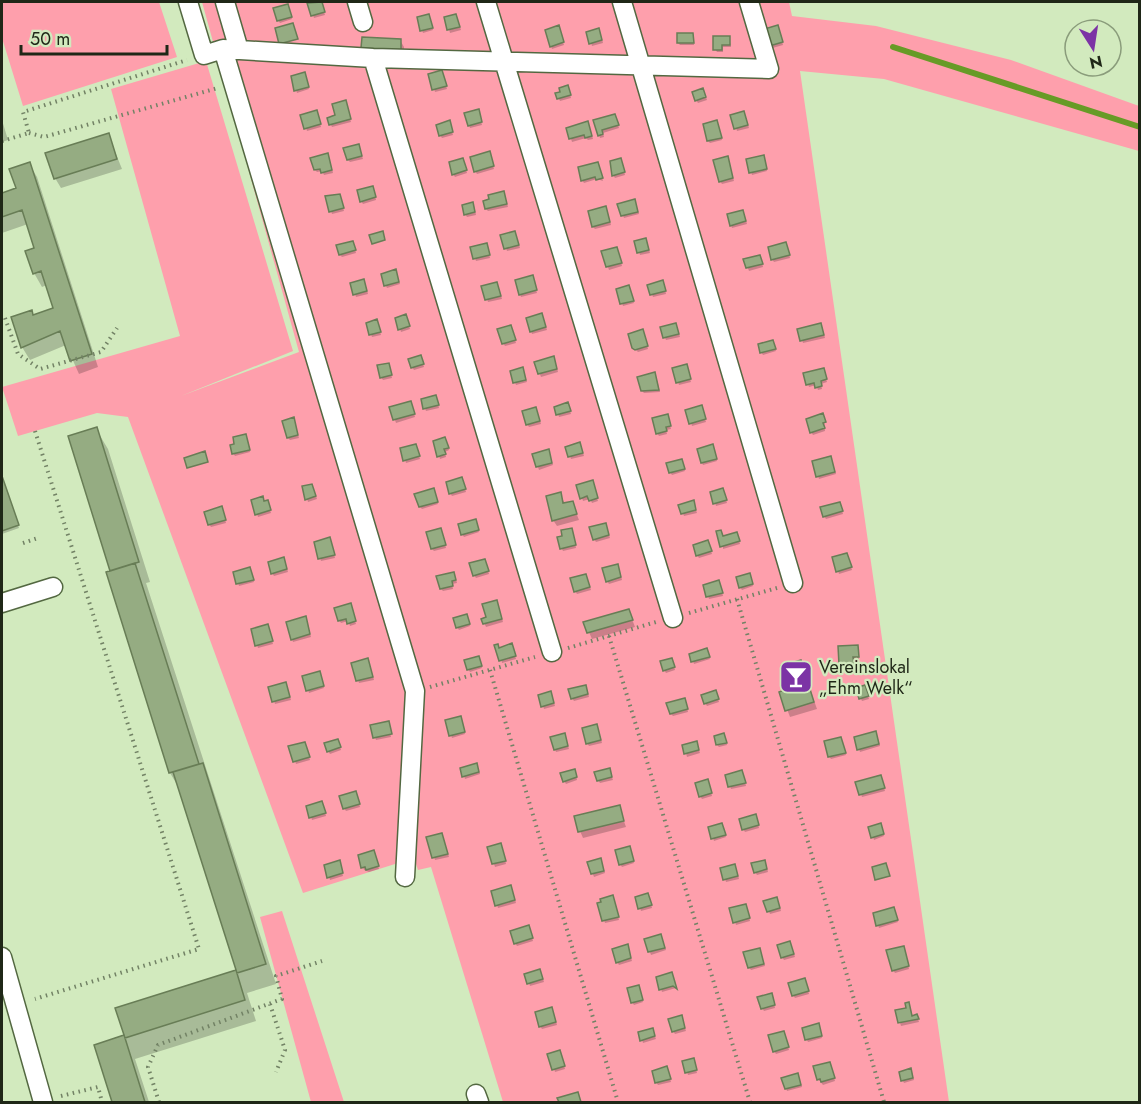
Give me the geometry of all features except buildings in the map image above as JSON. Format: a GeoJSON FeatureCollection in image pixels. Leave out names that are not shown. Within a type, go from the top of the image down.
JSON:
{"type":"FeatureCollection","features":[{"type":"Feature","properties":{"kind":"street"},"geometry":{"type":"LineString","coordinates":[[188,2],[204,55],[231,49],[504,62],[769,69],[749,2]]}},
{"type":"Feature","properties":{"kind":"street"},"geometry":{"type":"LineString","coordinates":[[225,2],[231,49],[415,692],[405,877]]}},
{"type":"Feature","properties":{"kind":"street"},"geometry":{"type":"LineString","coordinates":[[357,2],[363,22]]}},
{"type":"Feature","properties":{"kind":"street"},"geometry":{"type":"LineString","coordinates":[[486,2],[673,618]]}},
{"type":"Feature","properties":{"kind":"street"},"geometry":{"type":"LineString","coordinates":[[622,2],[793,583]]}},
{"type":"Feature","properties":{"kind":"street"},"geometry":{"type":"LineString","coordinates":[[373,57],[552,652]]}},
{"type":"Feature","properties":{"kind":"street"},"geometry":{"type":"LineString","coordinates":[[2,603],[53,587]]}},
{"type":"Feature","properties":{"kind":"street"},"geometry":{"type":"LineString","coordinates":[[2,957],[4,978],[43,1102]]}},
{"type":"Feature","properties":{"kind":"path"},"geometry":{"type":"LineString","coordinates":[[29,133],[23,112],[187,61],[184,51]]}},
{"type":"Feature","properties":{"kind":"path"},"geometry":{"type":"LineString","coordinates":[[2,141],[29,133],[44,137],[219,88]]}},
{"type":"Feature","properties":{"kind":"path"},"geometry":{"type":"LineString","coordinates":[[5,318],[18,354],[40,369],[101,352],[117,328]]}},
{"type":"Feature","properties":{"kind":"path"},"geometry":{"type":"LineString","coordinates":[[34,431],[199,950],[35,999]]}},
{"type":"Feature","properties":{"kind":"path"},"geometry":{"type":"LineString","coordinates":[[23,543],[38,538]]}},
{"type":"Feature","properties":{"kind":"path"},"geometry":{"type":"LineString","coordinates":[[415,692],[793,583]]}},
{"type":"Feature","properties":{"kind":"path"},"geometry":{"type":"LineString","coordinates":[[737,599],[884,1102]]}},
{"type":"Feature","properties":{"kind":"path"},"geometry":{"type":"LineString","coordinates":[[609,636],[750,1102]]}},
{"type":"Feature","properties":{"kind":"path"},"geometry":{"type":"LineString","coordinates":[[490,670],[618,1102]]}},
{"type":"Feature","properties":{"kind":"path"},"geometry":{"type":"LineString","coordinates":[[159,1102],[148,1067],[158,1045],[282,999],[276,976],[321,961]]}},
{"type":"Feature","properties":{"kind":"path"},"geometry":{"type":"LineString","coordinates":[[270,1004],[285,1050],[276,1072]]}},
{"type":"Feature","properties":{"kind":"path"},"geometry":{"type":"LineString","coordinates":[[61,1096],[98,1087],[102,1102]]}},
{"type":"Feature","properties":{"kind":"shaded area"},"geometry":{"type":"Polygon","coordinates":[[[2,2],[159,2],[177,57],[23,106],[2,38],[2,2]]]}},
{"type":"Feature","properties":{"kind":"shaded area"},"geometry":{"type":"Polygon","coordinates":[[[202,2],[789,2],[792,16],[876,26],[1011,60],[1139,106],[1139,151],[884,79],[800,71],[949,1102],[503,1102],[431,867],[418,870],[414,858],[303,893],[128,417],[97,413],[18,436],[2,387],[180,336],[111,89],[206,61],[293,351],[181,396],[299,352],[202,2]]]}},
{"type":"Feature","properties":{"kind":"shaded area"},"geometry":{"type":"Polygon","coordinates":[[[282,911],[344,1102],[311,1102],[260,917],[282,911]]]}},
{"type":"Feature","properties":{"kind":"waterway"},"geometry":{"type":"LineString","coordinates":[[893,47],[1140,127]]}},
{"type":"Feature","properties":{"kind":"place","name":"Vereinslokal „Ehm Welk“"},"geometry":{"type":"Point","coordinates":[796,677]}}]}
